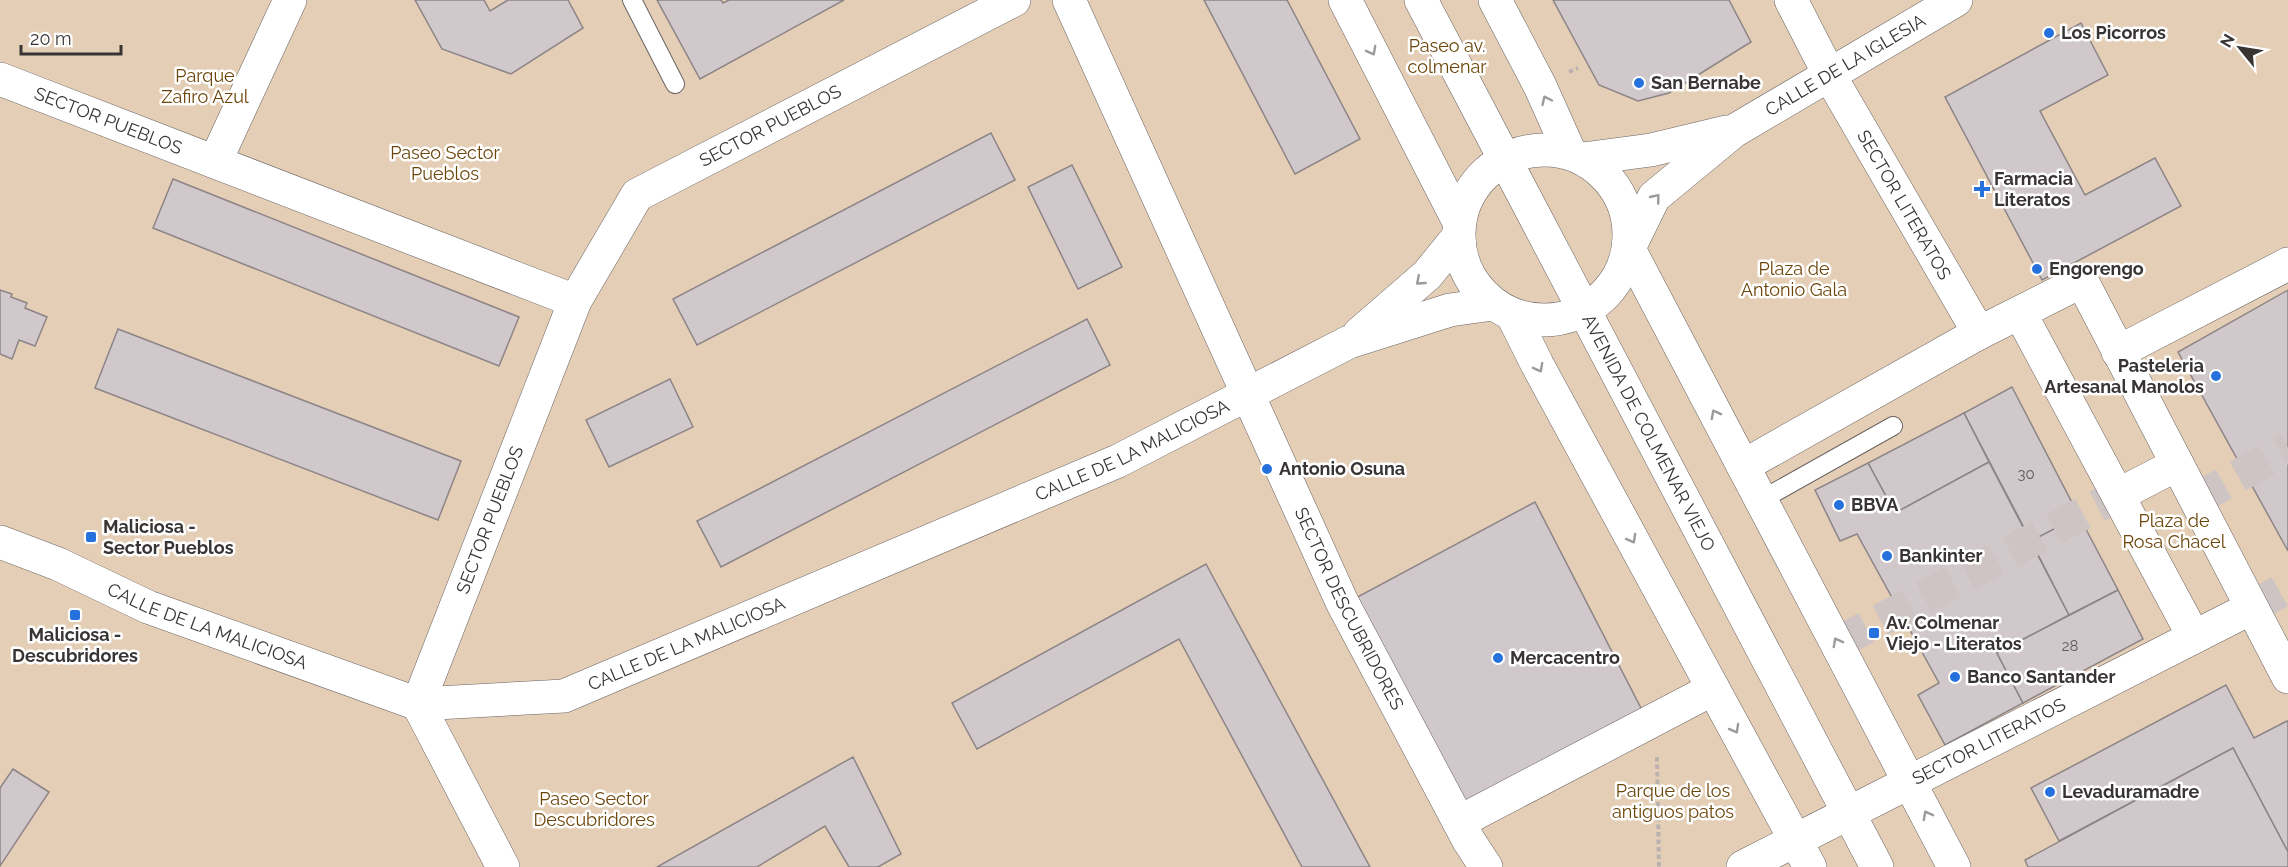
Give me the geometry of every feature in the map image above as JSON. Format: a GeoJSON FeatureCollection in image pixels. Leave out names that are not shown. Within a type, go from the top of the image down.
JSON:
{"type":"FeatureCollection","features":[{"type":"Feature","properties":{"kind":"street"},"geometry":{"type":"LineString","coordinates":[[215,162],[290,0]]}},
{"type":"Feature","properties":{"kind":"street","name":"SECTOR PUEBLOS"},"geometry":{"type":"LineString","coordinates":[[418,704],[575,301],[637,195],[1014,0]]}},
{"type":"Feature","properties":{"kind":"street"},"geometry":{"type":"LineString","coordinates":[[1069,0],[1249,393]]}},
{"type":"Feature","properties":{"kind":"street"},"geometry":{"type":"LineString","coordinates":[[1345,0],[1459,230]]}},
{"type":"Feature","properties":{"kind":"street","name":"AVENIDA DE COLMENAR VIEJO"},"geometry":{"type":"LineString","coordinates":[[1421,0],[1876,867]]}},
{"type":"Feature","properties":{"kind":"street"},"geometry":{"type":"LineString","coordinates":[[1495,0],[1577,156],[1605,174],[1620,196],[1628,221],[1629,249],[1954,867]]}},
{"type":"Feature","properties":{"kind":"street","name":"SECTOR LITERATOS"},"geometry":{"type":"LineString","coordinates":[[1791,0],[1830,76],[1979,333]]}},
{"type":"Feature","properties":{"kind":"street","name":"CALLE DE LA IGLESIA"},"geometry":{"type":"LineString","coordinates":[[1583,311],[1604,295],[1620,274],[1629,249],[1654,197],[1734,131],[1956,0]]}},
{"type":"Feature","properties":{"kind":"street","name":"SECTOR PUEBLOS"},"geometry":{"type":"LineString","coordinates":[[0,79],[575,301]]}},
{"type":"Feature","properties":{"kind":"street","name":"CALLE DE LA IGLESIA"},"geometry":{"type":"LineString","coordinates":[[1504,159],[1526,151],[1548,149],[1577,156],[1651,150],[1734,131]]}},
{"type":"Feature","properties":{"kind":"street"},"geometry":{"type":"LineString","coordinates":[[1504,159],[1483,175],[1467,197],[1459,230],[1462,263],[1474,286],[1503,310],[1536,364],[1802,853]]}},
{"type":"Feature","properties":{"kind":"street","name":"CALLE DE LA MALICIOSA"},"geometry":{"type":"LineString","coordinates":[[1349,342],[1427,275],[1459,230]]}},
{"type":"Feature","properties":{"kind":"street"},"geometry":{"type":"LineString","coordinates":[[2118,352],[2288,264]]}},
{"type":"Feature","properties":{"kind":"street"},"geometry":{"type":"LineString","coordinates":[[1743,466],[1979,333],[2082,281],[2288,677]]}},
{"type":"Feature","properties":{"kind":"street","name":"CALLE DE LA MALICIOSA"},"geometry":{"type":"LineString","coordinates":[[0,542],[58,564],[148,607],[418,704],[564,696],[1118,462],[1349,342],[1450,310],[1503,310],[1537,321],[1560,319],[1583,311]]}},
{"type":"Feature","properties":{"kind":"street"},"geometry":{"type":"LineString","coordinates":[[2020,312],[2194,637]]}},
{"type":"Feature","properties":{"kind":"street","name":"SECTOR DESCUBRIDORES"},"geometry":{"type":"LineString","coordinates":[[1249,393],[1342,602],[1459,822],[1486,867]]}},
{"type":"Feature","properties":{"kind":"street"},"geometry":{"type":"LineString","coordinates":[[2118,495],[2176,465]]}},
{"type":"Feature","properties":{"kind":"street","name":"SECTOR LITERATOS"},"geometry":{"type":"LineString","coordinates":[[1848,813],[2251,608]]}},
{"type":"Feature","properties":{"kind":"street"},"geometry":{"type":"LineString","coordinates":[[1459,822],[1713,689]]}},
{"type":"Feature","properties":{"kind":"street"},"geometry":{"type":"LineString","coordinates":[[418,704],[503,867]]}},
{"type":"Feature","properties":{"kind":"street"},"geometry":{"type":"LineString","coordinates":[[1743,867],[1802,853],[1848,813]]}},
{"type":"Feature","properties":{"kind":"lane"},"geometry":{"type":"LineString","coordinates":[[632,0],[675,84]]}},
{"type":"Feature","properties":{"kind":"lane"},"geometry":{"type":"LineString","coordinates":[[1761,500],[1893,426]]}},
{"type":"Feature","properties":{"kind":"path"},"geometry":{"type":"LineString","coordinates":[[1656,719],[1659,867]]}},
{"type":"Feature","properties":{"kind":"green space"},"geometry":{"type":"Polygon","coordinates":[[[0,0],[2288,0],[2288,867],[0,867],[0,0]]]}},
{"type":"Feature","properties":{"kind":"building"},"geometry":{"type":"Polygon","coordinates":[[[415,0],[484,0],[490,11],[508,0],[568,0],[583,28],[511,74],[442,49],[415,0]]]}},
{"type":"Feature","properties":{"kind":"building"},"geometry":{"type":"Polygon","coordinates":[[[657,0],[721,0],[723,3],[729,0],[844,0],[700,79],[657,0]]]}},
{"type":"Feature","properties":{"kind":"building"},"geometry":{"type":"Polygon","coordinates":[[[1204,0],[1287,0],[1360,139],[1295,174],[1204,0]]]}},
{"type":"Feature","properties":{"kind":"building"},"geometry":{"type":"Polygon","coordinates":[[[1553,0],[1729,0],[1751,42],[1669,93],[1638,101],[1599,85],[1553,0]]]}},
{"type":"Feature","properties":{"kind":"building"},"geometry":{"type":"Polygon","coordinates":[[[2081,23],[2108,75],[2040,111],[2085,195],[2155,158],[2181,206],[2042,280],[1945,97],[2081,23]]]}},
{"type":"Feature","properties":{"kind":"building"},"geometry":{"type":"Polygon","coordinates":[[[991,133],[1015,180],[697,345],[673,299],[991,133]]]}},
{"type":"Feature","properties":{"kind":"building"},"geometry":{"type":"Polygon","coordinates":[[[1072,165],[1122,267],[1078,289],[1028,187],[1072,165]]]}},
{"type":"Feature","properties":{"kind":"building"},"geometry":{"type":"Polygon","coordinates":[[[173,179],[519,317],[499,366],[153,228],[173,179]]]}},
{"type":"Feature","properties":{"kind":"building"},"geometry":{"type":"Polygon","coordinates":[[[0,290],[27,303],[25,308],[47,317],[35,346],[19,340],[12,359],[0,354],[0,290]]]}},
{"type":"Feature","properties":{"kind":"building"},"geometry":{"type":"Polygon","coordinates":[[[2288,290],[2288,551],[2178,352],[2288,290]]]}},
{"type":"Feature","properties":{"kind":"building"},"geometry":{"type":"Polygon","coordinates":[[[1087,319],[1110,365],[721,567],[697,521],[1087,319]]]}},
{"type":"Feature","properties":{"kind":"building"},"geometry":{"type":"Polygon","coordinates":[[[118,329],[461,461],[438,520],[95,388],[118,329]]]}},
{"type":"Feature","properties":{"kind":"building"},"geometry":{"type":"Polygon","coordinates":[[[670,379],[693,427],[609,467],[586,420],[670,379]]]}},
{"type":"Feature","properties":{"kind":"building"},"geometry":{"type":"Polygon","coordinates":[[[2012,387],[2079,516],[2031,541],[1964,413],[2012,387]]]}},
{"type":"Feature","properties":{"kind":"building"},"geometry":{"type":"Polygon","coordinates":[[[1964,413],[1989,462],[1895,513],[1868,463],[1964,413]]]}},
{"type":"Feature","properties":{"kind":"building"},"geometry":{"type":"Polygon","coordinates":[[[1989,462],[2069,615],[1997,653],[2023,703],[1945,745],[1918,695],[1939,683],[1857,534],[1840,541],[1815,490],[1868,463],[1895,513],[1989,462]]]}},
{"type":"Feature","properties":{"kind":"building","name":"Mercacentro"},"geometry":{"type":"Polygon","coordinates":[[[1535,502],[1644,714],[1461,810],[1350,601],[1535,502]]]}},
{"type":"Feature","properties":{"kind":"building"},"geometry":{"type":"Polygon","coordinates":[[[2079,516],[2118,590],[2069,615],[2031,541],[2079,516]]]}},
{"type":"Feature","properties":{"kind":"building"},"geometry":{"type":"Polygon","coordinates":[[[1206,564],[1370,867],[1302,867],[1179,639],[977,749],[952,703],[1206,564]]]}},
{"type":"Feature","properties":{"kind":"building"},"geometry":{"type":"Polygon","coordinates":[[[2118,590],[2143,639],[2023,703],[1997,653],[2118,590]]]}},
{"type":"Feature","properties":{"kind":"building"},"geometry":{"type":"Polygon","coordinates":[[[2226,685],[2254,738],[2288,722],[2288,852],[2233,748],[2059,841],[2031,788],[2226,685]]]}},
{"type":"Feature","properties":{"kind":"building"},"geometry":{"type":"Polygon","coordinates":[[[2233,748],[2288,852],[2288,867],[2028,867],[2025,860],[2233,748]]]}},
{"type":"Feature","properties":{"kind":"building"},"geometry":{"type":"Polygon","coordinates":[[[853,757],[901,854],[878,867],[849,867],[825,826],[757,867],[657,867],[853,757]]]}},
{"type":"Feature","properties":{"kind":"building"},"geometry":{"type":"Polygon","coordinates":[[[13,769],[49,792],[0,866],[0,788],[13,769]]]}},
{"type":"Feature","properties":{"kind":"tunnel"},"geometry":{"type":"LineString","coordinates":[[2195,500],[2288,448]]}},
{"type":"Feature","properties":{"kind":"tunnel"},"geometry":{"type":"LineString","coordinates":[[1837,643],[2118,495]]}},
{"type":"Feature","properties":{"kind":"tunnel"},"geometry":{"type":"LineString","coordinates":[[2251,608],[2288,587]]}},
{"type":"Feature","properties":{"kind":"place","name":"Los Picorros"},"geometry":{"type":"Point","coordinates":[2049,33]}},
{"type":"Feature","properties":{"kind":"place","name":"San Bernabe"},"geometry":{"type":"Point","coordinates":[1639,83]}},
{"type":"Feature","properties":{"kind":"place","name":"Farmacia Literatos"},"geometry":{"type":"Point","coordinates":[1982,189]}},
{"type":"Feature","properties":{"kind":"place","name":"Engorengo"},"geometry":{"type":"Point","coordinates":[2037,269]}},
{"type":"Feature","properties":{"kind":"place","name":"Pasteleria Artesanal Manolos"},"geometry":{"type":"Point","coordinates":[2216,376]}},
{"type":"Feature","properties":{"kind":"place","name":"Antonio Osuna"},"geometry":{"type":"Point","coordinates":[1267,469]}},
{"type":"Feature","properties":{"kind":"place","name":"BBVA"},"geometry":{"type":"Point","coordinates":[1839,505]}},
{"type":"Feature","properties":{"kind":"place","name":"Maliciosa - Sector Pueblos"},"geometry":{"type":"Point","coordinates":[91,537]}},
{"type":"Feature","properties":{"kind":"place","name":"Bankinter"},"geometry":{"type":"Point","coordinates":[1887,556]}},
{"type":"Feature","properties":{"kind":"place","name":"Maliciosa - Descubridores"},"geometry":{"type":"Point","coordinates":[75,615]}},
{"type":"Feature","properties":{"kind":"place","name":"Av. Colmenar Viejo - Literatos"},"geometry":{"type":"Point","coordinates":[1874,633]}},
{"type":"Feature","properties":{"kind":"place","name":"Mercacentro"},"geometry":{"type":"Point","coordinates":[1498,658]}},
{"type":"Feature","properties":{"kind":"place","name":"Banco Santander"},"geometry":{"type":"Point","coordinates":[1955,677]}},
{"type":"Feature","properties":{"kind":"place","name":"Levaduramadre"},"geometry":{"type":"Point","coordinates":[2050,792]}},
{"type":"Feature","properties":{"kind":"park label","name":"Paseo av. colmenar"},"geometry":{"type":"Point","coordinates":[1447,56]}},
{"type":"Feature","properties":{"kind":"park label","name":"Parque Zafiro Azul"},"geometry":{"type":"Point","coordinates":[205,86]}},
{"type":"Feature","properties":{"kind":"park label","name":"Paseo Sector Pueblos"},"geometry":{"type":"Point","coordinates":[445,163]}},
{"type":"Feature","properties":{"kind":"park label","name":"Plaza de Antonio Gala"},"geometry":{"type":"Point","coordinates":[1794,279]}},
{"type":"Feature","properties":{"kind":"park label","name":"Plaza de Rosa Chacel"},"geometry":{"type":"Point","coordinates":[2174,531]}},
{"type":"Feature","properties":{"kind":"park label","name":"Parque de los antiguos patos"},"geometry":{"type":"Point","coordinates":[1673,801]}},
{"type":"Feature","properties":{"kind":"park label","name":"Paseo Sector Descubridores"},"geometry":{"type":"Point","coordinates":[594,809]}}]}
